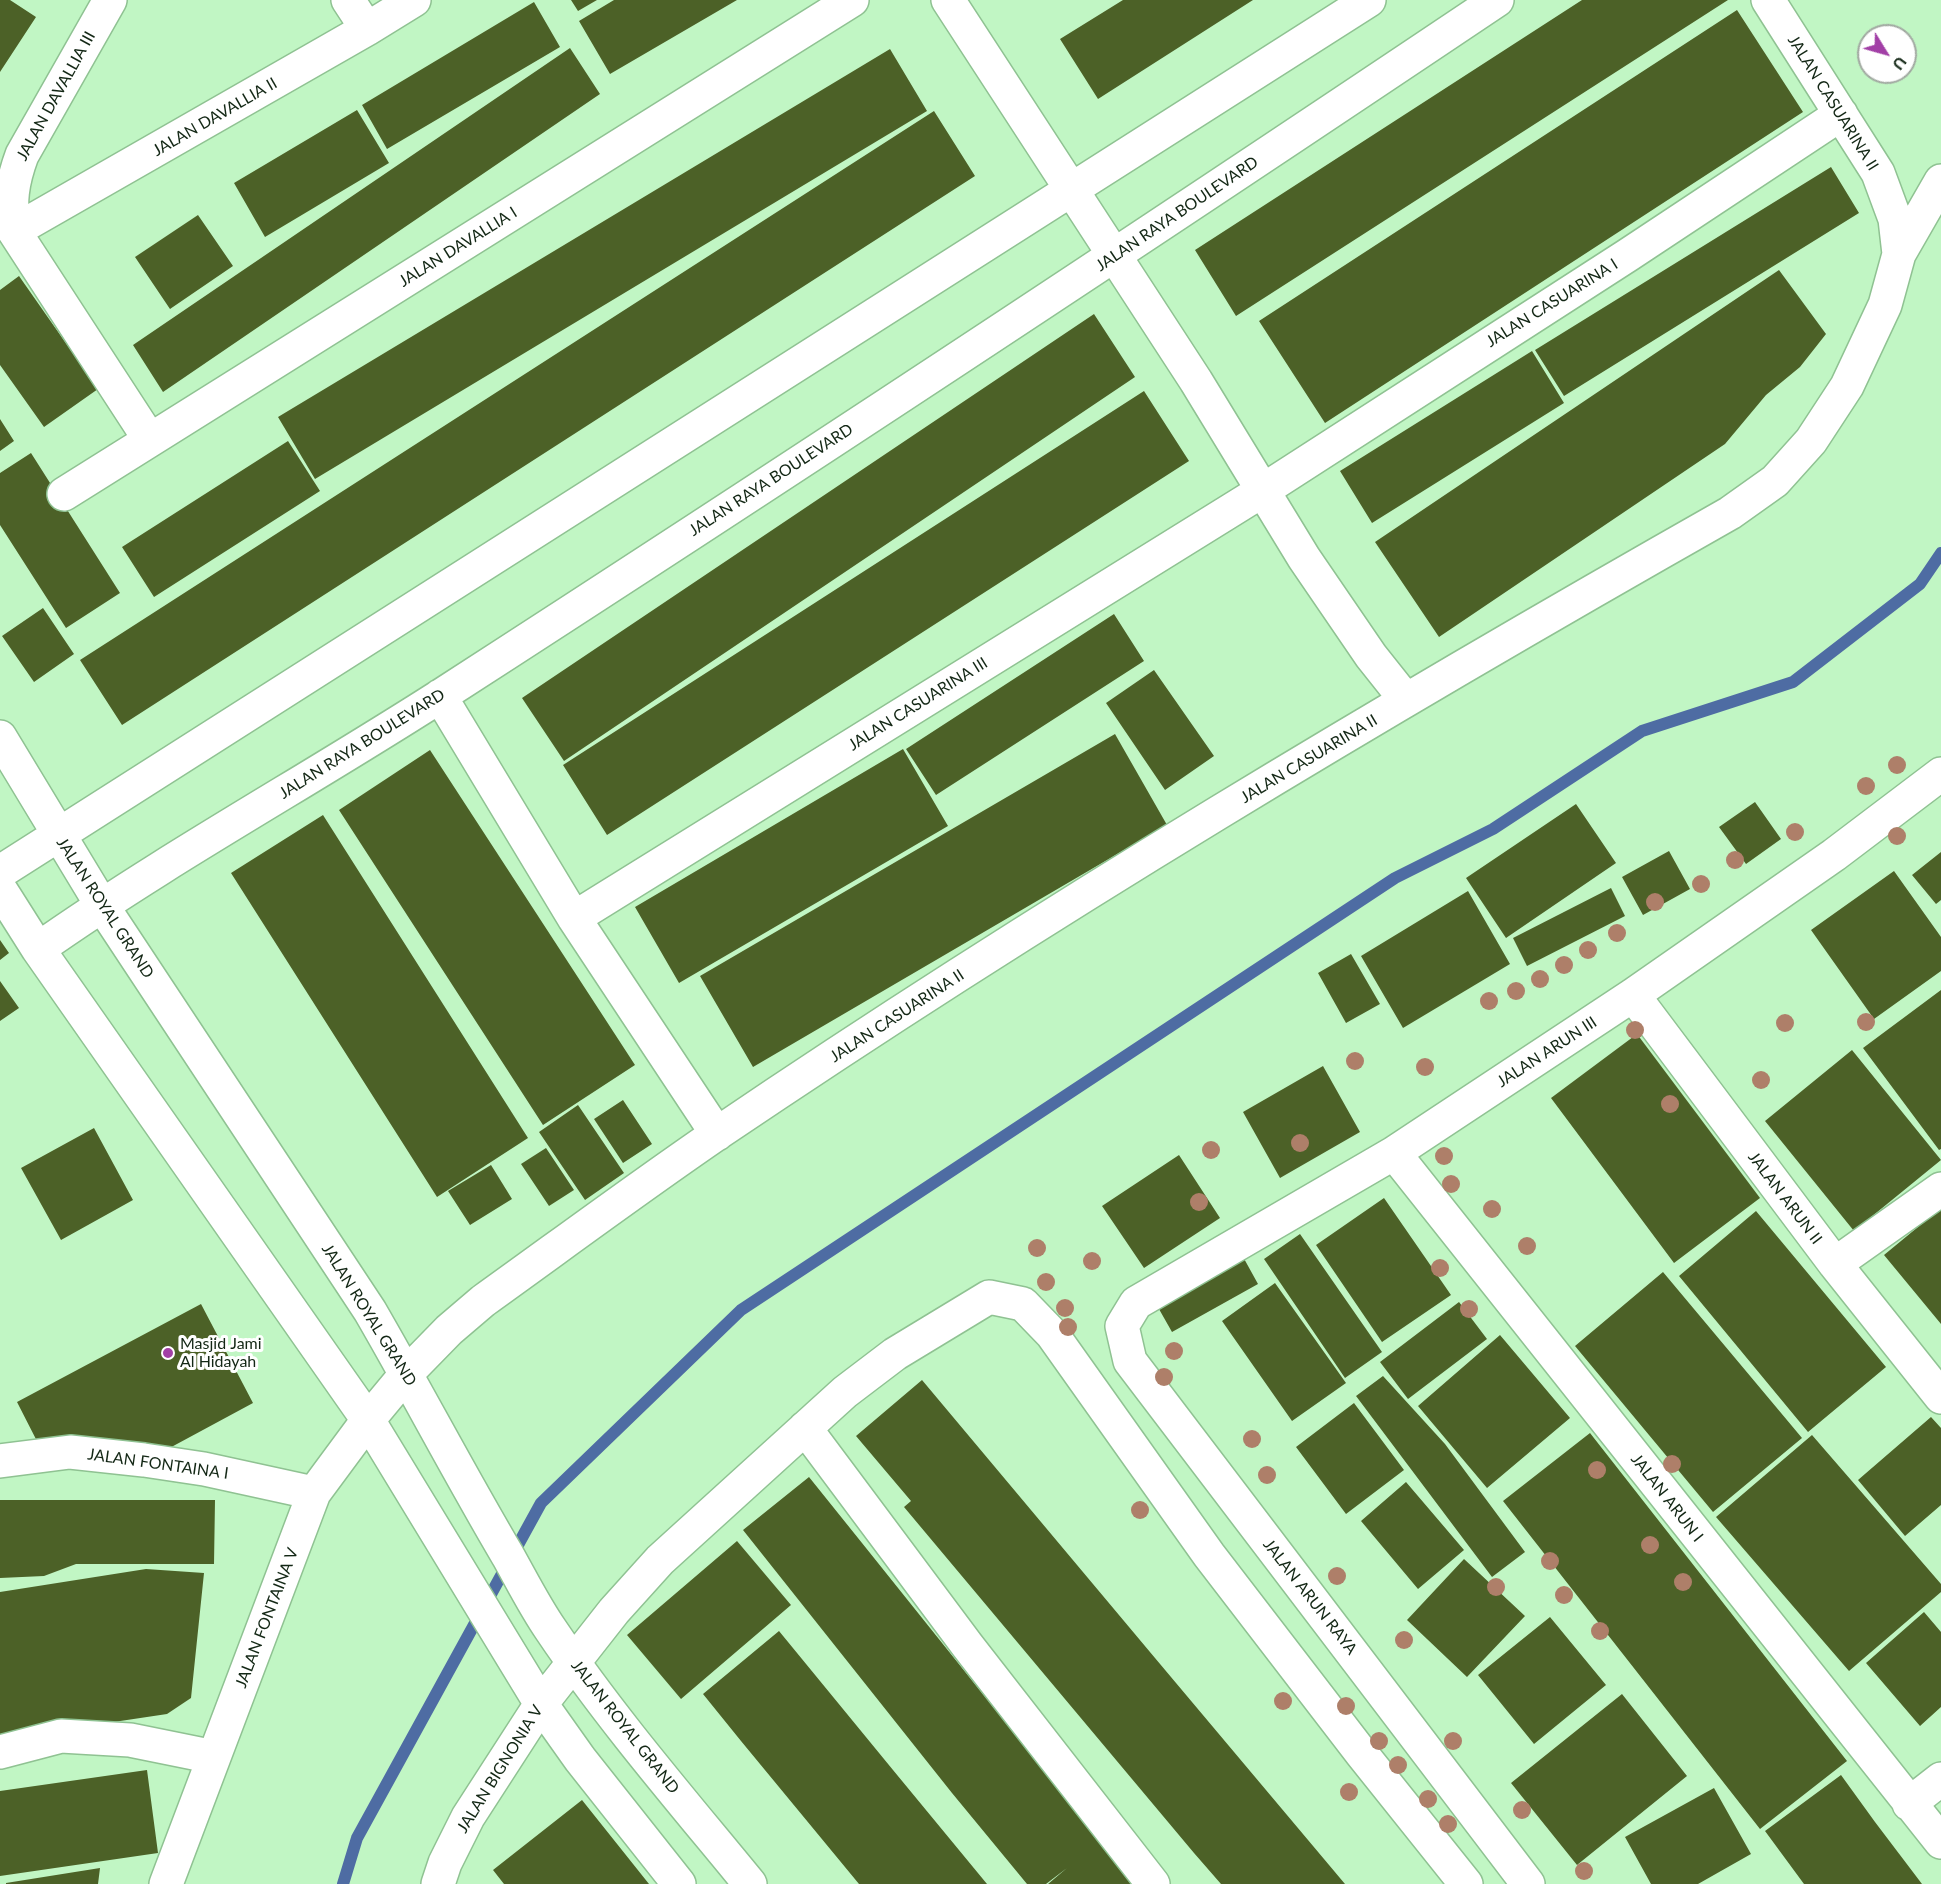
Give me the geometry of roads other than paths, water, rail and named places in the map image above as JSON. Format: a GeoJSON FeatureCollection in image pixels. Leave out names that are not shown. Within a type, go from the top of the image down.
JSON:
{"type":"FeatureCollection","features":[{"type":"Feature","properties":{"kind":"street","name":"JALAN DAVALLIA III"},"geometry":{"type":"LineString","coordinates":[[14,231],[11,213],[14,177],[22,155],[110,0]]}},
{"type":"Feature","properties":{"kind":"street"},"geometry":{"type":"LineString","coordinates":[[348,0],[367,29]]}},
{"type":"Feature","properties":{"kind":"street","name":"JALAN DAVALLIA II"},"geometry":{"type":"LineString","coordinates":[[14,231],[414,0]]}},
{"type":"Feature","properties":{"kind":"street","name":"JALAN DAVALLIA I"},"geometry":{"type":"LineString","coordinates":[[64,494],[852,0]]}},
{"type":"Feature","properties":{"kind":"street"},"geometry":{"type":"LineString","coordinates":[[948,0],[1196,381],[1304,558],[1365,648],[1406,700]]}},
{"type":"Feature","properties":{"kind":"street"},"geometry":{"type":"LineString","coordinates":[[0,872],[1369,0]]}},
{"type":"Feature","properties":{"kind":"street","name":"JALAN RAYA BOULEVARD"},"geometry":{"type":"LineString","coordinates":[[38,949],[101,904],[440,696],[1114,256],[1497,0]]}},
{"type":"Feature","properties":{"kind":"street","name":"JALAN CASUARINA II"},"geometry":{"type":"LineString","coordinates":[[407,1373],[449,1330],[483,1301],[717,1134],[1053,915],[1406,700],[1730,513],[1775,481],[1811,441],[1847,386],[1885,305],[1899,254],[1895,219],[1878,173],[1768,0]]}},
{"type":"Feature","properties":{"kind":"street","name":"JALAN CASUARINA I"},"geometry":{"type":"LineString","coordinates":[[1262,491],[1648,242],[1841,114]]}},
{"type":"Feature","properties":{"kind":"street"},"geometry":{"type":"LineString","coordinates":[[1899,254],[1941,181]]}},
{"type":"Feature","properties":{"kind":"street"},"geometry":{"type":"LineString","coordinates":[[14,231],[150,440]]}},
{"type":"Feature","properties":{"kind":"street","name":"JALAN CASUARINA III"},"geometry":{"type":"LineString","coordinates":[[574,918],[1262,491]]}},
{"type":"Feature","properties":{"kind":"street"},"geometry":{"type":"LineString","coordinates":[[440,696],[574,918],[717,1134]]}},
{"type":"Feature","properties":{"kind":"street","name":"JALAN ROYAL GRAND"},"geometry":{"type":"LineString","coordinates":[[0,737],[101,904],[363,1301],[407,1373],[426,1413],[550,1629],[623,1727],[750,1884]]}},
{"type":"Feature","properties":{"kind":"street","name":"JALAN ARUN III"},"geometry":{"type":"LineString","coordinates":[[1136,1303],[1394,1153],[1633,995],[1834,855],[1941,774]]}},
{"type":"Feature","properties":{"kind":"street"},"geometry":{"type":"LineString","coordinates":[[0,889],[38,949],[388,1450],[541,1704],[580,1759],[679,1884]]}},
{"type":"Feature","properties":{"kind":"street","name":"JALAN ARUN II"},"geometry":{"type":"LineString","coordinates":[[1633,995],[1835,1264],[1941,1397]]}},
{"type":"Feature","properties":{"kind":"street","name":"JALAN ARUN I"},"geometry":{"type":"LineString","coordinates":[[1394,1153],[1941,1842]]}},
{"type":"Feature","properties":{"kind":"street"},"geometry":{"type":"LineString","coordinates":[[1835,1264],[1941,1189]]}},
{"type":"Feature","properties":{"kind":"street","name":"JALAN BIGNONIA V"},"geometry":{"type":"LineString","coordinates":[[438,1884],[445,1863],[468,1817],[541,1704],[614,1611],[660,1560],[845,1392],[895,1354],[989,1297],[1023,1304],[1052,1334],[1209,1555],[1362,1754],[1466,1884]]}},
{"type":"Feature","properties":{"kind":"street","name":"JALAN ARUN RAYA"},"geometry":{"type":"LineString","coordinates":[[1136,1303],[1122,1326],[1130,1361],[1528,1884]]}},
{"type":"Feature","properties":{"kind":"street","name":"JALAN FONTAINA V"},"geometry":{"type":"LineString","coordinates":[[166,1884],[314,1493],[368,1420],[407,1373]]}},
{"type":"Feature","properties":{"kind":"street"},"geometry":{"type":"LineString","coordinates":[[806,1428],[967,1645],[1153,1884]]}},
{"type":"Feature","properties":{"kind":"street","name":"JALAN FONTAINA I"},"geometry":{"type":"LineString","coordinates":[[0,1461],[70,1452],[204,1469],[314,1493]]}},
{"type":"Feature","properties":{"kind":"street"},"geometry":{"type":"LineString","coordinates":[[0,1752],[61,1736],[130,1740],[214,1757]]}},
{"type":"Feature","properties":{"kind":"street"},"geometry":{"type":"LineString","coordinates":[[1910,1804],[1941,1779]]}},
{"type":"Feature","properties":{"kind":"waterway"},"geometry":{"type":"LineString","coordinates":[[343,1884],[357,1838],[541,1503],[741,1310],[1395,878],[1493,829],[1642,731],[1793,682],[1920,584],[1941,553]]}},
{"type":"Feature","properties":{"kind":"place","name":"Masjid Jami Al Hidayah"},"geometry":{"type":"Point","coordinates":[168,1353]}}]}
